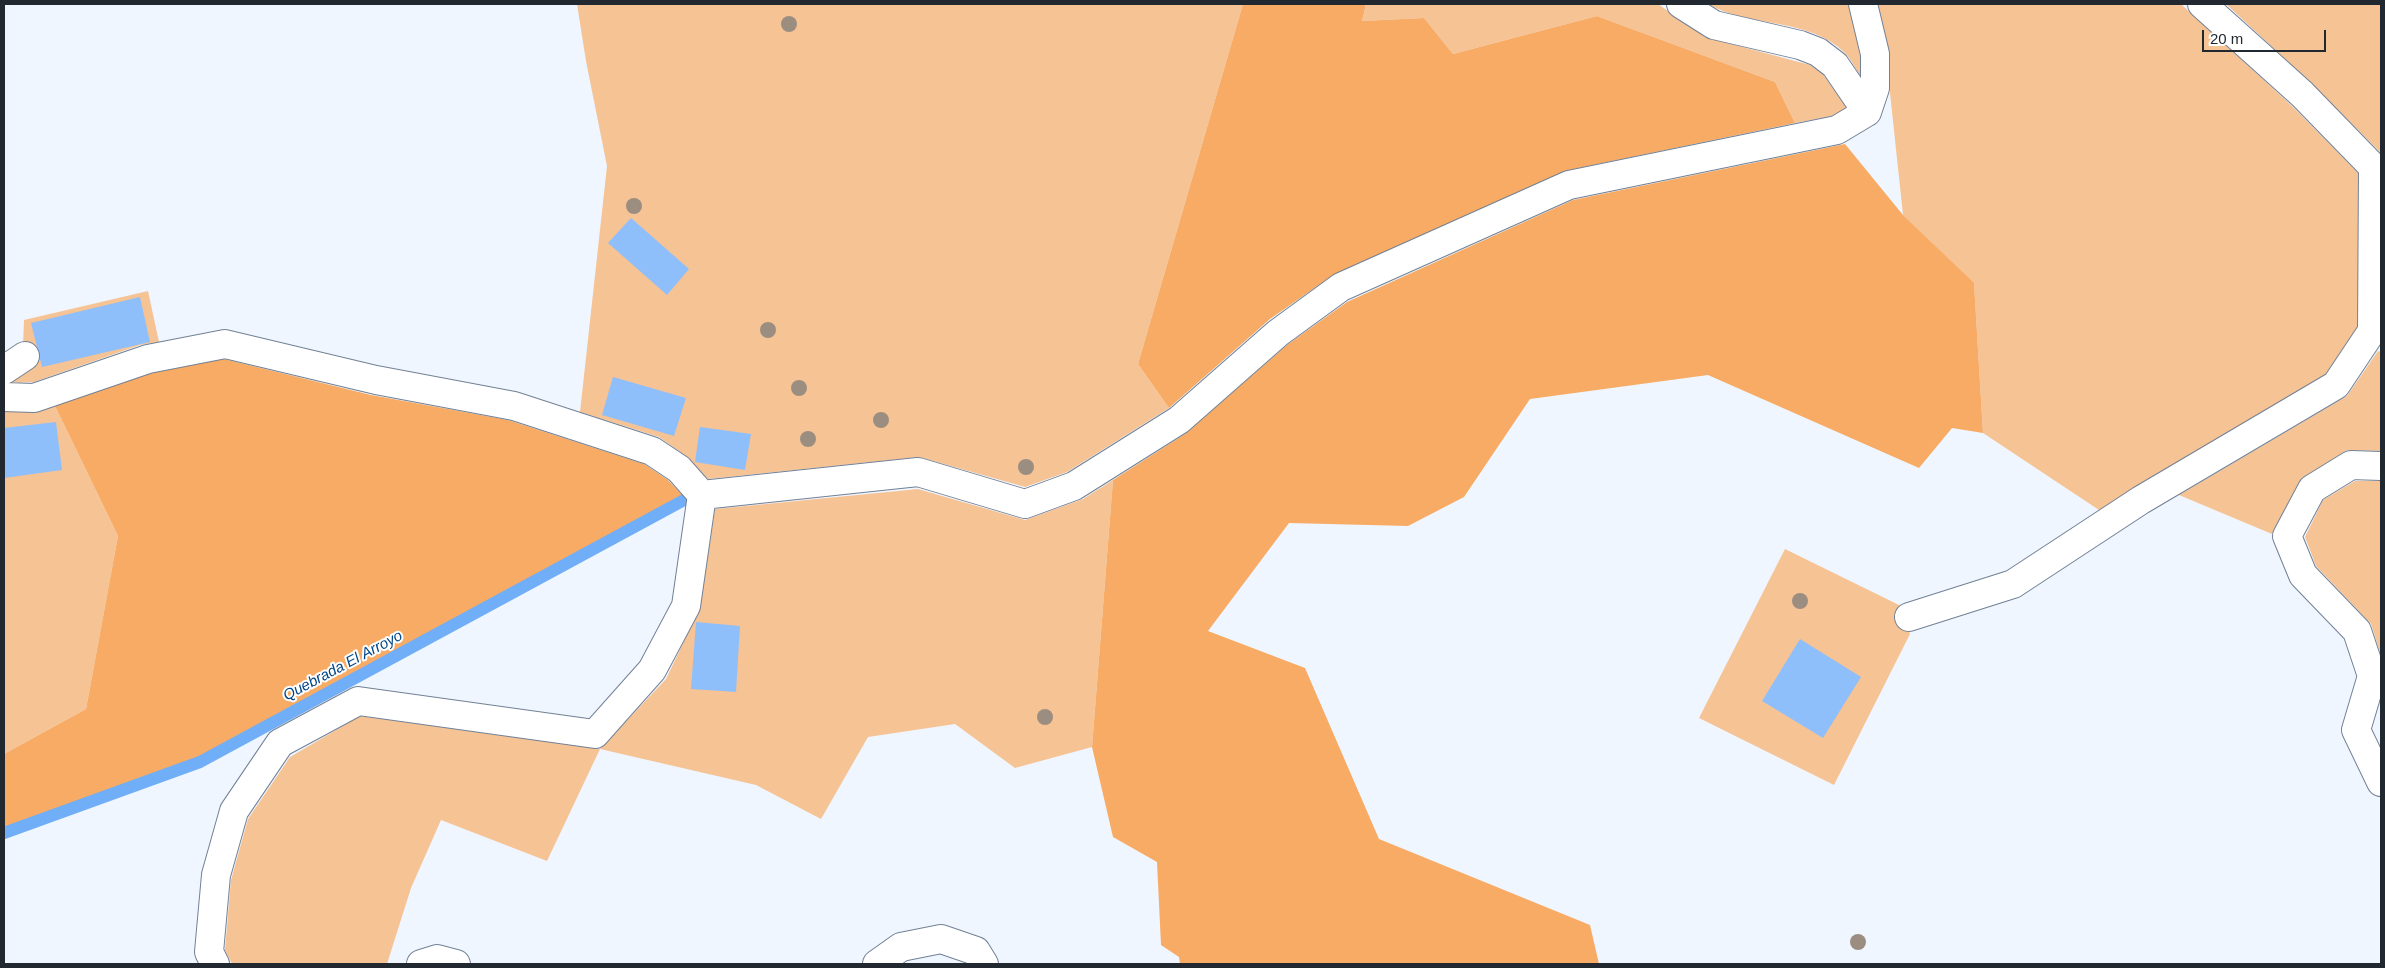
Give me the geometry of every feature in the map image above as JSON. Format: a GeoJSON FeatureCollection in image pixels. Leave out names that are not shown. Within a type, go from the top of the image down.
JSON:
{"type":"FeatureCollection","features":[{"type":"Feature","properties":{"kind":"street"},"geometry":{"type":"LineString","coordinates":[[1681,4],[1714,25],[1800,45],[1818,52],[1835,64],[1867,112]]}},
{"type":"Feature","properties":{"kind":"street"},"geometry":{"type":"LineString","coordinates":[[702,495],[918,472],[1024,504],[1074,486],[1179,420],[1278,333],[1341,287],[1570,185],[1837,130],[1867,112],[1875,88],[1875,54],[1863,4]]}},
{"type":"Feature","properties":{"kind":"street"},"geometry":{"type":"LineString","coordinates":[[1909,617],[2013,584],[2141,500],[2336,385],[2377,333],[2373,167],[2302,94],[2202,4]]}},
{"type":"Feature","properties":{"kind":"street"},"geometry":{"type":"LineString","coordinates":[[4,397],[34,398],[148,358],[225,344],[376,380],[514,406],[652,451],[679,468],[702,495],[686,606],[652,670],[595,734],[358,700],[280,743],[234,811],[216,875],[209,952],[215,964]]}},
{"type":"Feature","properties":{"kind":"street"},"geometry":{"type":"LineString","coordinates":[[2381,466],[2351,466],[2312,489],[2287,536],[2303,575],[2357,631],[2372,676],[2356,730],[2381,782]]}},
{"type":"Feature","properties":{"kind":"street"},"geometry":{"type":"LineString","coordinates":[[877,964],[901,947],[941,939],[976,951],[984,964]]}},
{"type":"Feature","properties":{"kind":"street"},"geometry":{"type":"LineString","coordinates":[[421,964],[437,958],[456,964]]}},
{"type":"Feature","properties":{"kind":"shaded area"},"geometry":{"type":"Polygon","coordinates":[[[577,4],[1243,4],[1138,364],[1169,408],[1067,472],[1025,487],[919,457],[708,479],[686,456],[659,437],[580,412],[607,166],[586,61],[577,4]]]}},
{"type":"Feature","properties":{"kind":"shaded area"},"geometry":{"type":"Polygon","coordinates":[[[1243,4],[1366,4],[1362,21],[1424,18],[1453,54],[1597,16],[1775,82],[1795,123],[1569,170],[1333,275],[1270,319],[1169,408],[1138,364],[1243,4]]]}},
{"type":"Feature","properties":{"kind":"shaded area"},"geometry":{"type":"Polygon","coordinates":[[[1366,4],[1658,4],[1705,37],[1810,65],[1822,73],[1847,108],[1832,116],[1795,123],[1775,82],[1597,16],[1453,54],[1424,18],[1362,21],[1366,4]]]}},
{"type":"Feature","properties":{"kind":"shaded area"},"geometry":{"type":"Polygon","coordinates":[[[1708,4],[1849,4],[1860,55],[1860,75],[1845,53],[1830,42],[1814,34],[1797,28],[1724,12],[1708,4]]]}},
{"type":"Feature","properties":{"kind":"shaded area"},"geometry":{"type":"Polygon","coordinates":[[[1878,4],[2181,4],[2292,106],[2358,173],[2358,326],[2326,374],[2099,510],[1983,433],[1974,284],[1903,215],[1890,93],[1889,52],[1878,4]]]}},
{"type":"Feature","properties":{"kind":"shaded area"},"geometry":{"type":"Polygon","coordinates":[[[2226,4],[2381,4],[2381,153],[2311,83],[2226,4]]]}},
{"type":"Feature","properties":{"kind":"shaded area"},"geometry":{"type":"Polygon","coordinates":[[[1845,144],[1903,215],[1974,283],[1983,433],[1952,428],[1919,468],[1708,375],[1530,399],[1464,497],[1408,526],[1289,523],[1208,631],[1305,668],[1379,839],[1590,925],[1599,964],[1180,964],[1179,957],[1161,945],[1157,862],[1113,837],[1092,747],[1113,480],[1185,434],[1287,345],[1347,302],[1573,200],[1845,144]]]}},
{"type":"Feature","properties":{"kind":"shaded area"},"geometry":{"type":"Polygon","coordinates":[[[148,291],[159,342],[140,345],[34,382],[4,383],[23,346],[24,320],[148,291]]]}},
{"type":"Feature","properties":{"kind":"shaded area"},"geometry":{"type":"Polygon","coordinates":[[[2378,351],[2381,352],[2381,451],[2347,450],[2301,479],[2272,534],[2179,495],[2347,396],[2378,351]]]}},
{"type":"Feature","properties":{"kind":"shaded area"},"geometry":{"type":"Polygon","coordinates":[[[224,359],[371,395],[508,420],[644,464],[668,480],[686,499],[200,762],[4,833],[4,754],[86,709],[118,536],[55,406],[151,372],[224,359]]]}},
{"type":"Feature","properties":{"kind":"shaded area"},"geometry":{"type":"Polygon","coordinates":[[[55,406],[118,536],[86,709],[4,754],[4,412],[37,412],[55,406]]]}},
{"type":"Feature","properties":{"kind":"shaded area"},"geometry":{"type":"Polygon","coordinates":[[[1113,480],[1092,747],[1015,768],[955,724],[868,737],[821,819],[756,785],[600,749],[666,679],[700,608],[715,509],[918,489],[1025,520],[1083,499],[1113,480]]]}},
{"type":"Feature","properties":{"kind":"shaded area"},"geometry":{"type":"Polygon","coordinates":[[[2355,481],[2381,481],[2381,655],[2371,624],[2316,566],[2305,537],[2323,500],[2355,481]]]}},
{"type":"Feature","properties":{"kind":"shaded area"},"geometry":{"type":"Polygon","coordinates":[[[1785,549],[1899,605],[1910,634],[1834,785],[1699,718],[1785,549]]]}},
{"type":"Feature","properties":{"kind":"shaded area"},"geometry":{"type":"Polygon","coordinates":[[[360,716],[600,749],[547,861],[441,820],[411,888],[387,964],[232,964],[225,950],[231,880],[248,819],[290,757],[360,716]]]}},
{"type":"Feature","properties":{"kind":"building"},"geometry":{"type":"Polygon","coordinates":[[[631,218],[689,269],[667,295],[608,243],[631,218]]]}},
{"type":"Feature","properties":{"kind":"building"},"geometry":{"type":"Polygon","coordinates":[[[140,297],[150,342],[42,367],[31,323],[140,297]]]}},
{"type":"Feature","properties":{"kind":"building"},"geometry":{"type":"Polygon","coordinates":[[[613,377],[686,398],[674,436],[602,415],[613,377]]]}},
{"type":"Feature","properties":{"kind":"building"},"geometry":{"type":"Polygon","coordinates":[[[56,422],[62,470],[4,478],[4,428],[56,422]]]}},
{"type":"Feature","properties":{"kind":"building"},"geometry":{"type":"Polygon","coordinates":[[[700,427],[751,434],[745,470],[695,462],[700,427]]]}},
{"type":"Feature","properties":{"kind":"building"},"geometry":{"type":"Polygon","coordinates":[[[696,622],[740,626],[736,692],[691,689],[696,622]]]}},
{"type":"Feature","properties":{"kind":"building"},"geometry":{"type":"Polygon","coordinates":[[[1800,639],[1861,677],[1823,738],[1762,701],[1800,639]]]}},
{"type":"Feature","properties":{"kind":"waterway","name":"Quebrada El Arroyo"},"geometry":{"type":"LineString","coordinates":[[4,833],[200,762],[686,499]]}}]}
